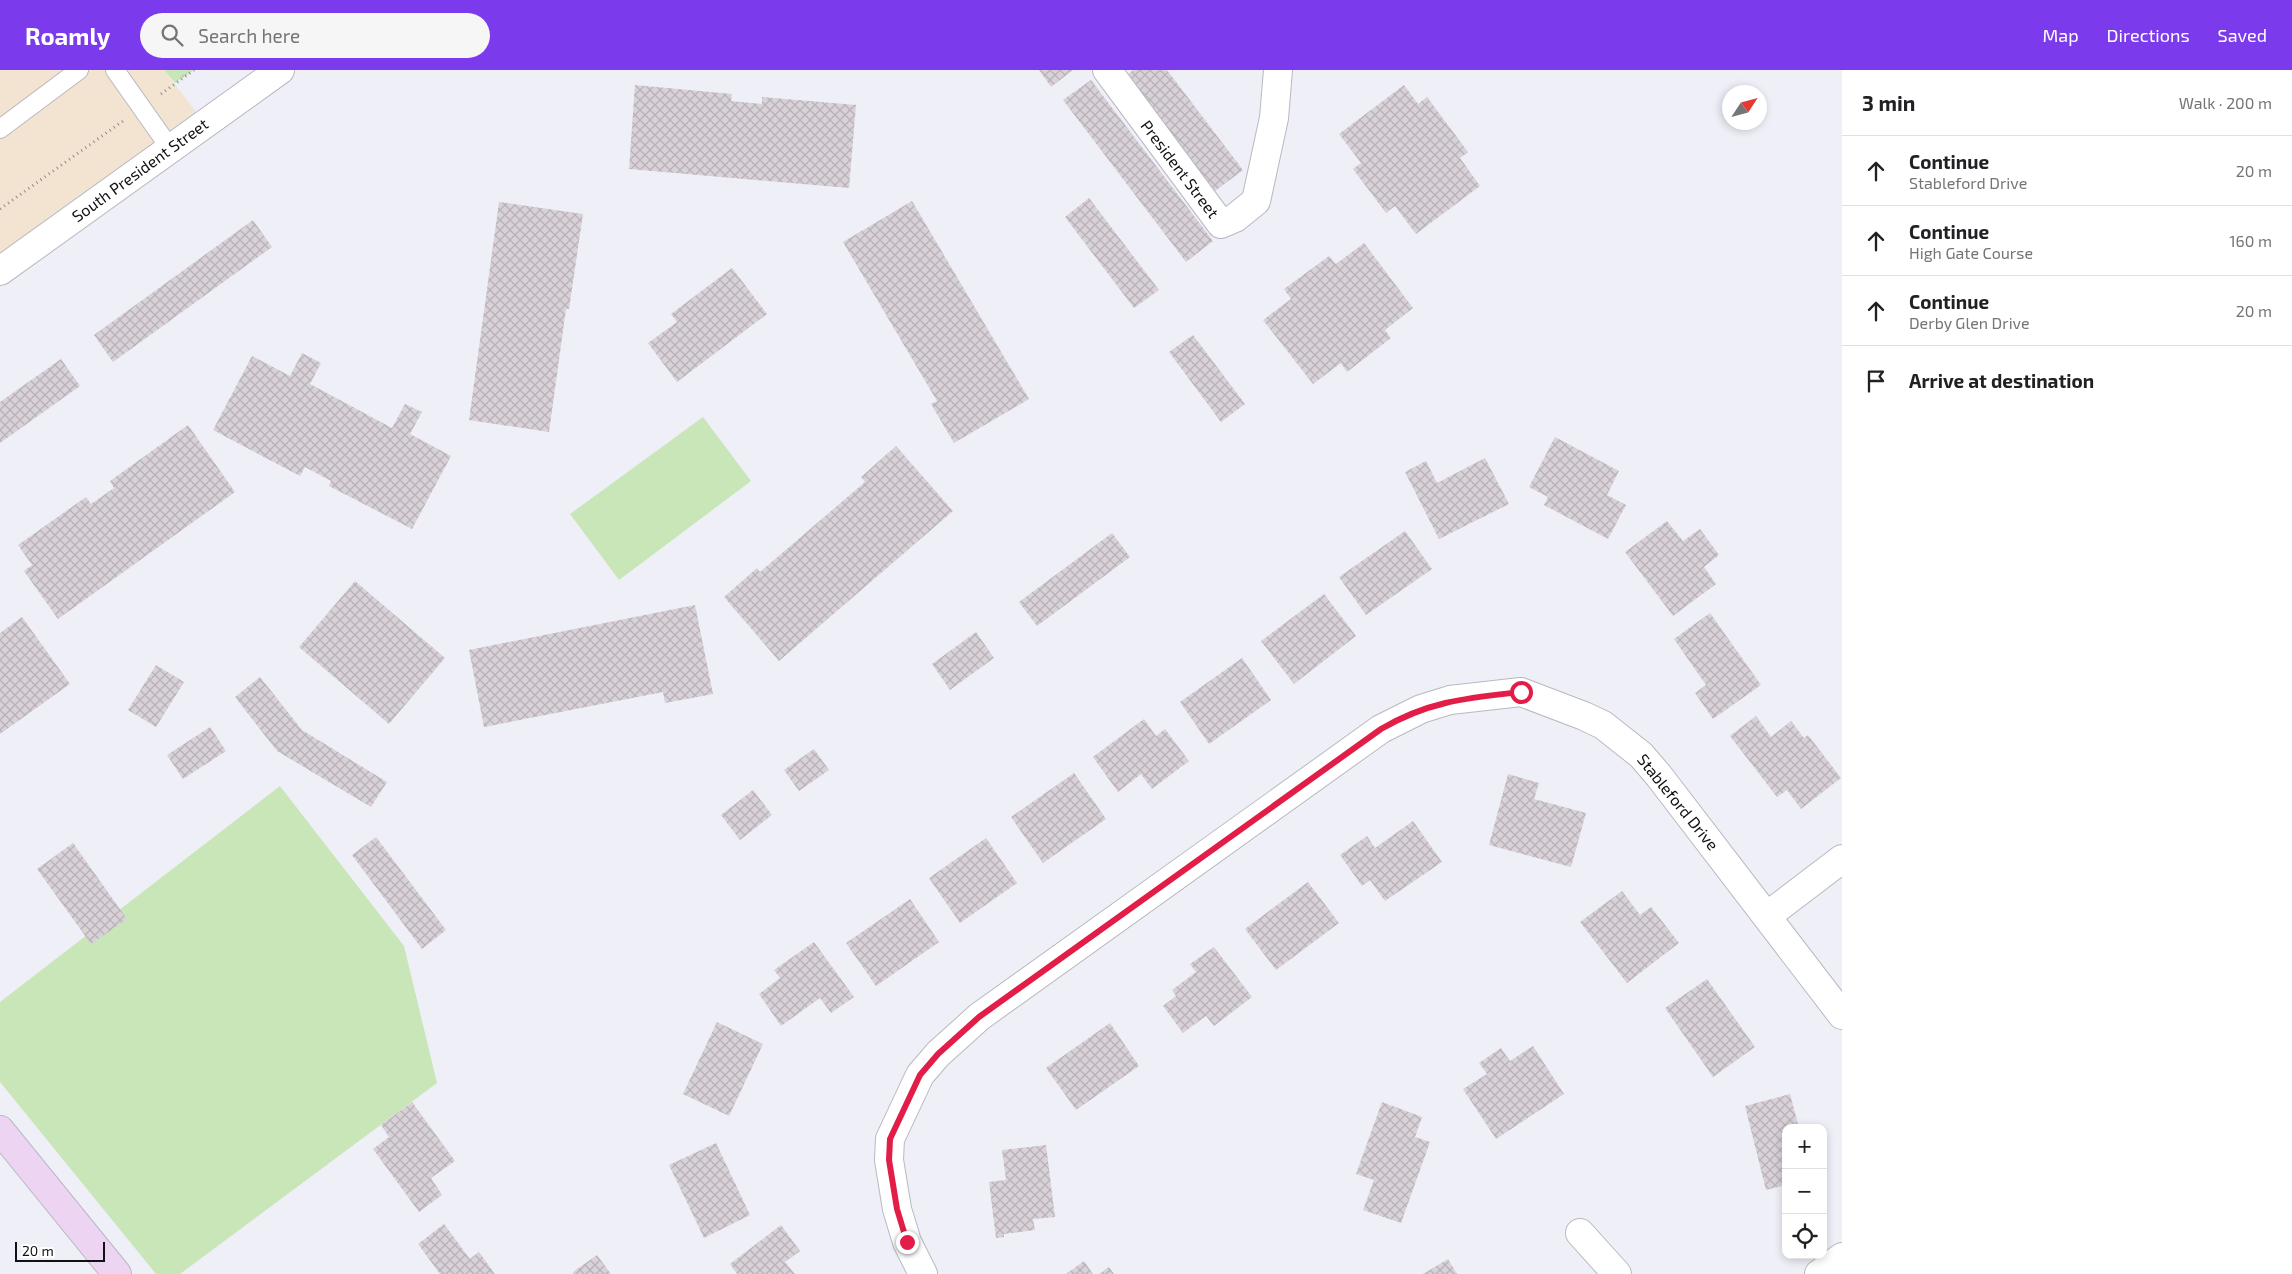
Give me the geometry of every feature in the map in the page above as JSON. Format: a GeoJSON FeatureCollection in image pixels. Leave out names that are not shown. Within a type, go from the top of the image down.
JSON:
{"type":"FeatureCollection","features":[{"type":"Feature","properties":{"kind":"main road"},"geometry":{"type":"LineString","coordinates":[[0,1130],[117,1274]]}},
{"type":"Feature","properties":{"kind":"street","name":"South President Street"},"geometry":{"type":"LineString","coordinates":[[0,271],[280,70]]}},
{"type":"Feature","properties":{"kind":"street","name":"President Street"},"geometry":{"type":"LineString","coordinates":[[1107,70],[1222,224],[1235,218],[1256,201],[1274,118],[1278,70]]}},
{"type":"Feature","properties":{"kind":"street","name":"Stableford Drive"},"geometry":{"type":"LineString","coordinates":[[923,1274],[907,1242],[897,1209],[889,1160],[890,1139],[920,1075],[938,1054],[979,1017],[1381,729],[1421,709],[1450,700],[1521,692],[1584,716],[1603,726],[1641,755],[1842,1015]]}},
{"type":"Feature","properties":{"kind":"street"},"geometry":{"type":"LineString","coordinates":[[1767,916],[1842,859]]}},
{"type":"Feature","properties":{"kind":"street"},"geometry":{"type":"LineString","coordinates":[[1580,1233],[1617,1274]]}},
{"type":"Feature","properties":{"kind":"street"},"geometry":{"type":"LineString","coordinates":[[1819,1274],[1842,1257]]}},
{"type":"Feature","properties":{"kind":"lane"},"geometry":{"type":"LineString","coordinates":[[0,129],[79,70]]}},
{"type":"Feature","properties":{"kind":"lane"},"geometry":{"type":"LineString","coordinates":[[115,70],[170,148]]}},
{"type":"Feature","properties":{"kind":"path"},"geometry":{"type":"LineString","coordinates":[[0,209],[194,70]]}},
{"type":"Feature","properties":{"kind":"shaded area"},"geometry":{"type":"Polygon","coordinates":[[[0,70],[164,70],[196,112],[0,253],[0,70]]]}},
{"type":"Feature","properties":{"kind":"green space"},"geometry":{"type":"Polygon","coordinates":[[[164,70],[194,70],[175,83],[164,70]]]}},
{"type":"Feature","properties":{"kind":"green space"},"geometry":{"type":"Polygon","coordinates":[[[703,417],[751,481],[619,580],[570,514],[703,417]]]}},
{"type":"Feature","properties":{"kind":"green space"},"geometry":{"type":"Polygon","coordinates":[[[280,786],[404,946],[437,1083],[180,1274],[156,1274],[0,1082],[0,1002],[280,786]]]}},
{"type":"Feature","properties":{"kind":"building"},"geometry":{"type":"Polygon","coordinates":[[[1039,70],[1073,70],[1051,87],[1039,70]]]}},
{"type":"Feature","properties":{"kind":"building"},"geometry":{"type":"Polygon","coordinates":[[[1133,70],[1167,70],[1243,170],[1215,191],[1127,75],[1133,70]]]}},
{"type":"Feature","properties":{"kind":"building"},"geometry":{"type":"Polygon","coordinates":[[[1091,80],[1213,241],[1186,262],[1063,100],[1091,80]]]}},
{"type":"Feature","properties":{"kind":"building"},"geometry":{"type":"Polygon","coordinates":[[[635,85],[732,94],[731,101],[762,104],[762,97],[856,105],[849,188],[629,169],[635,85]]]}},
{"type":"Feature","properties":{"kind":"building"},"geometry":{"type":"Polygon","coordinates":[[[1404,85],[1418,104],[1427,97],[1468,152],[1460,158],[1480,186],[1416,234],[1395,206],[1386,213],[1353,169],[1361,163],[1339,134],[1404,85]]]}},
{"type":"Feature","properties":{"kind":"building"},"geometry":{"type":"Polygon","coordinates":[[[1089,198],[1159,290],[1134,308],[1065,217],[1089,198]]]}},
{"type":"Feature","properties":{"kind":"building"},"geometry":{"type":"Polygon","coordinates":[[[912,201],[1029,399],[954,443],[931,404],[937,401],[843,242],[912,201]]]}},
{"type":"Feature","properties":{"kind":"building"},"geometry":{"type":"Polygon","coordinates":[[[499,202],[583,214],[569,309],[566,309],[549,432],[469,420],[499,202]]]}},
{"type":"Feature","properties":{"kind":"building"},"geometry":{"type":"Polygon","coordinates":[[[253,220],[272,247],[113,362],[94,335],[253,220]]]}},
{"type":"Feature","properties":{"kind":"building"},"geometry":{"type":"Polygon","coordinates":[[[1364,243],[1413,308],[1385,330],[1391,338],[1347,372],[1341,363],[1313,384],[1263,320],[1291,299],[1284,289],[1329,256],[1336,264],[1364,243]]]}},
{"type":"Feature","properties":{"kind":"building"},"geometry":{"type":"Polygon","coordinates":[[[732,268],[767,314],[677,382],[648,343],[677,322],[671,314],[732,268]]]}},
{"type":"Feature","properties":{"kind":"building"},"geometry":{"type":"Polygon","coordinates":[[[1193,335],[1245,404],[1221,422],[1169,352],[1193,335]]]}},
{"type":"Feature","properties":{"kind":"building"},"geometry":{"type":"Polygon","coordinates":[[[302,353],[321,363],[310,384],[392,428],[405,404],[422,412],[410,434],[451,456],[412,529],[329,486],[331,481],[305,467],[300,476],[213,430],[252,356],[290,376],[302,353]]]}},
{"type":"Feature","properties":{"kind":"building"},"geometry":{"type":"Polygon","coordinates":[[[61,359],[80,386],[0,443],[0,402],[61,359]]]}},
{"type":"Feature","properties":{"kind":"building"},"geometry":{"type":"Polygon","coordinates":[[[188,425],[235,492],[58,619],[24,571],[32,565],[18,545],[86,497],[91,504],[114,488],[110,481],[188,425]]]}},
{"type":"Feature","properties":{"kind":"building"},"geometry":{"type":"Polygon","coordinates":[[[1555,437],[1619,471],[1607,495],[1626,505],[1608,539],[1544,505],[1548,497],[1529,487],[1555,437]]]}},
{"type":"Feature","properties":{"kind":"building"},"geometry":{"type":"Polygon","coordinates":[[[896,446],[953,511],[779,661],[724,597],[757,568],[760,572],[865,482],[861,477],[896,446]]]}},
{"type":"Feature","properties":{"kind":"building"},"geometry":{"type":"Polygon","coordinates":[[[1485,458],[1509,504],[1439,539],[1405,472],[1426,461],[1437,483],[1485,458]]]}},
{"type":"Feature","properties":{"kind":"building"},"geometry":{"type":"Polygon","coordinates":[[[1667,521],[1683,541],[1700,529],[1719,555],[1704,567],[1716,584],[1673,616],[1625,552],[1667,521]]]}},
{"type":"Feature","properties":{"kind":"building"},"geometry":{"type":"Polygon","coordinates":[[[1405,531],[1432,569],[1366,615],[1339,577],[1405,531]]]}},
{"type":"Feature","properties":{"kind":"building"},"geometry":{"type":"Polygon","coordinates":[[[1112,533],[1130,557],[1037,626],[1019,602],[1112,533]]]}},
{"type":"Feature","properties":{"kind":"building"},"geometry":{"type":"Polygon","coordinates":[[[355,581],[445,658],[389,724],[299,647],[355,581]]]}},
{"type":"Feature","properties":{"kind":"building"},"geometry":{"type":"Polygon","coordinates":[[[1324,594],[1356,636],[1294,684],[1261,641],[1324,594]]]}},
{"type":"Feature","properties":{"kind":"building"},"geometry":{"type":"Polygon","coordinates":[[[695,605],[713,694],[665,703],[663,692],[484,727],[469,650],[695,605]]]}},
{"type":"Feature","properties":{"kind":"building"},"geometry":{"type":"Polygon","coordinates":[[[1710,613],[1761,685],[1713,719],[1695,693],[1706,685],[1674,639],[1710,613]]]}},
{"type":"Feature","properties":{"kind":"building"},"geometry":{"type":"Polygon","coordinates":[[[22,617],[70,684],[0,734],[0,633],[22,617]]]}},
{"type":"Feature","properties":{"kind":"building"},"geometry":{"type":"Polygon","coordinates":[[[976,632],[994,658],[950,690],[932,664],[976,632]]]}},
{"type":"Feature","properties":{"kind":"building"},"geometry":{"type":"Polygon","coordinates":[[[1242,658],[1271,700],[1209,744],[1180,702],[1242,658]]]}},
{"type":"Feature","properties":{"kind":"building"},"geometry":{"type":"Polygon","coordinates":[[[156,665],[184,682],[156,727],[128,710],[156,665]]]}},
{"type":"Feature","properties":{"kind":"building"},"geometry":{"type":"Polygon","coordinates":[[[260,677],[302,730],[387,782],[371,807],[277,751],[235,697],[260,677]]]}},
{"type":"Feature","properties":{"kind":"building"},"geometry":{"type":"Polygon","coordinates":[[[1756,716],[1771,737],[1791,721],[1804,738],[1808,735],[1841,778],[1801,809],[1787,790],[1777,797],[1730,736],[1756,716]]]}},
{"type":"Feature","properties":{"kind":"building"},"geometry":{"type":"Polygon","coordinates":[[[1144,719],[1156,736],[1165,729],[1189,761],[1152,789],[1141,774],[1118,792],[1093,757],[1144,719]]]}},
{"type":"Feature","properties":{"kind":"building"},"geometry":{"type":"Polygon","coordinates":[[[210,727],[226,751],[183,779],[167,755],[210,727]]]}},
{"type":"Feature","properties":{"kind":"building"},"geometry":{"type":"Polygon","coordinates":[[[814,749],[829,770],[799,791],[784,770],[814,749]]]}},
{"type":"Feature","properties":{"kind":"building"},"geometry":{"type":"Polygon","coordinates":[[[1074,773],[1106,819],[1043,863],[1011,817],[1074,773]]]}},
{"type":"Feature","properties":{"kind":"building"},"geometry":{"type":"Polygon","coordinates":[[[1508,774],[1539,783],[1534,799],[1586,813],[1571,867],[1489,845],[1508,774]]]}},
{"type":"Feature","properties":{"kind":"building"},"geometry":{"type":"Polygon","coordinates":[[[753,790],[772,815],[740,840],[721,815],[753,790]]]}},
{"type":"Feature","properties":{"kind":"building"},"geometry":{"type":"Polygon","coordinates":[[[1413,821],[1442,862],[1385,901],[1370,880],[1362,886],[1340,855],[1367,836],[1375,848],[1413,821]]]}},
{"type":"Feature","properties":{"kind":"building"},"geometry":{"type":"Polygon","coordinates":[[[376,837],[446,930],[422,949],[352,855],[376,837]]]}},
{"type":"Feature","properties":{"kind":"building"},"geometry":{"type":"Polygon","coordinates":[[[986,838],[1017,883],[960,923],[929,878],[986,838]]]}},
{"type":"Feature","properties":{"kind":"building"},"geometry":{"type":"Polygon","coordinates":[[[73,843],[127,919],[91,944],[37,869],[73,843]]]}},
{"type":"Feature","properties":{"kind":"building"},"geometry":{"type":"Polygon","coordinates":[[[1308,882],[1339,923],[1276,970],[1245,929],[1308,882]]]}},
{"type":"Feature","properties":{"kind":"building"},"geometry":{"type":"Polygon","coordinates":[[[1622,891],[1640,915],[1651,907],[1679,943],[1627,983],[1580,922],[1622,891]]]}},
{"type":"Feature","properties":{"kind":"building"},"geometry":{"type":"Polygon","coordinates":[[[910,899],[939,942],[876,986],[846,943],[910,899]]]}},
{"type":"Feature","properties":{"kind":"building"},"geometry":{"type":"Polygon","coordinates":[[[814,942],[854,997],[831,1013],[820,998],[781,1026],[759,994],[780,978],[774,970],[814,942]]]}},
{"type":"Feature","properties":{"kind":"building"},"geometry":{"type":"Polygon","coordinates":[[[1214,947],[1252,997],[1214,1026],[1206,1016],[1183,1033],[1163,1006],[1176,996],[1172,990],[1196,972],[1190,964],[1214,947]]]}},
{"type":"Feature","properties":{"kind":"building"},"geometry":{"type":"Polygon","coordinates":[[[1707,979],[1755,1047],[1713,1077],[1665,1008],[1707,979]]]}},
{"type":"Feature","properties":{"kind":"building"},"geometry":{"type":"Polygon","coordinates":[[[717,1022],[763,1044],[729,1116],[683,1094],[717,1022]]]}},
{"type":"Feature","properties":{"kind":"building"},"geometry":{"type":"Polygon","coordinates":[[[1110,1023],[1139,1066],[1076,1110],[1046,1068],[1110,1023]]]}},
{"type":"Feature","properties":{"kind":"building"},"geometry":{"type":"Polygon","coordinates":[[[1533,1046],[1564,1094],[1496,1139],[1463,1089],[1487,1074],[1479,1063],[1501,1048],[1510,1061],[1533,1046]]]}},
{"type":"Feature","properties":{"kind":"building"},"geometry":{"type":"Polygon","coordinates":[[[1790,1094],[1798,1124],[1782,1124],[1782,1186],[1766,1190],[1745,1106],[1790,1094]]]}},
{"type":"Feature","properties":{"kind":"building"},"geometry":{"type":"Polygon","coordinates":[[[412,1102],[455,1161],[431,1178],[442,1195],[419,1212],[373,1149],[389,1137],[381,1125],[412,1102]]]}},
{"type":"Feature","properties":{"kind":"building"},"geometry":{"type":"Polygon","coordinates":[[[1382,1102],[1422,1117],[1415,1137],[1430,1142],[1401,1223],[1363,1210],[1374,1180],[1356,1174],[1382,1102]]]}},
{"type":"Feature","properties":{"kind":"building"},"geometry":{"type":"Polygon","coordinates":[[[716,1143],[750,1215],[704,1238],[669,1165],[716,1143]]]}},
{"type":"Feature","properties":{"kind":"building"},"geometry":{"type":"Polygon","coordinates":[[[1046,1145],[1055,1217],[1033,1219],[1035,1230],[1004,1234],[1004,1237],[996,1238],[989,1182],[1006,1180],[1002,1150],[1046,1145]]]}},
{"type":"Feature","properties":{"kind":"building"},"geometry":{"type":"Polygon","coordinates":[[[444,1224],[470,1259],[479,1252],[495,1274],[440,1274],[418,1244],[444,1224]]]}},
{"type":"Feature","properties":{"kind":"building"},"geometry":{"type":"Polygon","coordinates":[[[781,1225],[800,1251],[785,1262],[795,1274],[737,1274],[730,1264],[781,1225]]]}},
{"type":"Feature","properties":{"kind":"building"},"geometry":{"type":"Polygon","coordinates":[[[597,1255],[611,1274],[574,1274],[573,1272],[597,1255]]]}},
{"type":"Feature","properties":{"kind":"building"},"geometry":{"type":"Polygon","coordinates":[[[1448,1259],[1457,1274],[1423,1274],[1448,1259]]]}},
{"type":"Feature","properties":{"kind":"building"},"geometry":{"type":"Polygon","coordinates":[[[1084,1261],[1093,1274],[1066,1274],[1084,1261]]]}},
{"type":"Feature","properties":{"kind":"building"},"geometry":{"type":"Polygon","coordinates":[[[1109,1267],[1114,1274],[1099,1274],[1109,1267]]]}},
{"type":"Feature","properties":{"kind":"route"},"geometry":{"type":"LineString","coordinates":[[907,1242],[897,1209],[889,1160],[890,1139],[920,1075],[959,1034],[979,1017],[1381,729],[1401,717],[1450,700],[1521,692]]}}]}
